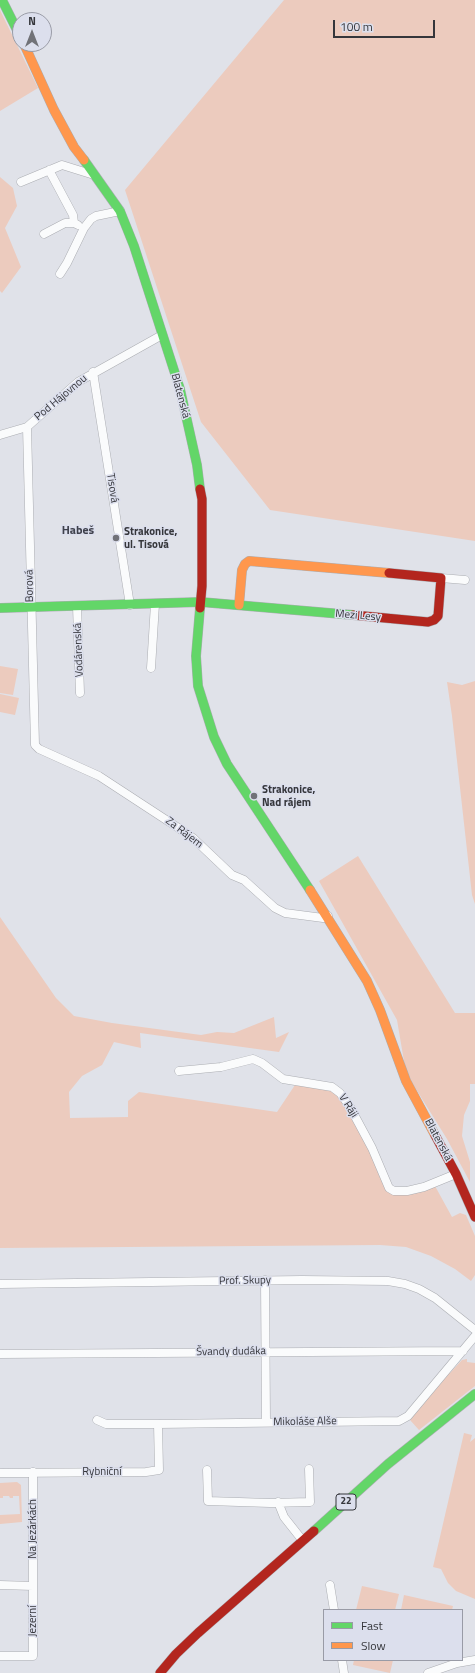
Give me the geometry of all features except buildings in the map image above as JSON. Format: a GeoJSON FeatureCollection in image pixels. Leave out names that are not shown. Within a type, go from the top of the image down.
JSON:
{"type":"FeatureCollection","features":[{"type":"Feature","properties":{"kind":"street"},"geometry":{"type":"LineString","coordinates":[[2,0],[12,20]]}},
{"type":"Feature","properties":{"kind":"street","name":"Blatenská"},"geometry":{"type":"LineString","coordinates":[[28,52],[54,110],[74,147],[120,211],[134,246],[180,389],[198,464],[202,499],[201,602],[196,656],[198,686],[214,737],[227,764],[328,916],[367,981],[380,1010],[406,1081],[456,1174],[475,1217]]}},
{"type":"Feature","properties":{"kind":"street"},"geometry":{"type":"LineString","coordinates":[[21,182],[62,165],[94,175]]}},
{"type":"Feature","properties":{"kind":"street"},"geometry":{"type":"LineString","coordinates":[[49,170],[73,215],[74,223]]}},
{"type":"Feature","properties":{"kind":"street"},"geometry":{"type":"LineString","coordinates":[[60,274],[71,257],[84,228],[91,219],[96,216],[120,211]]}},
{"type":"Feature","properties":{"kind":"street"},"geometry":{"type":"LineString","coordinates":[[44,234],[65,223],[74,223],[84,228]]}},
{"type":"Feature","properties":{"kind":"street","name":"Pod Hájovnou"},"geometry":{"type":"LineString","coordinates":[[0,435],[27,426],[78,382],[93,372],[162,335]]}},
{"type":"Feature","properties":{"kind":"street","name":"Tisová"},"geometry":{"type":"LineString","coordinates":[[93,372],[130,604]]}},
{"type":"Feature","properties":{"kind":"street","name":"Borová"},"geometry":{"type":"LineString","coordinates":[[27,426],[35,745]]}},
{"type":"Feature","properties":{"kind":"street"},"geometry":{"type":"LineString","coordinates":[[239,605],[242,570],[245,564],[250,561],[465,580]]}},
{"type":"Feature","properties":{"kind":"street","name":"Mezi Lesy"},"geometry":{"type":"LineString","coordinates":[[201,602],[428,622],[434,620],[438,616],[441,578]]}},
{"type":"Feature","properties":{"kind":"street"},"geometry":{"type":"LineString","coordinates":[[0,608],[201,602]]}},
{"type":"Feature","properties":{"kind":"street"},"geometry":{"type":"LineString","coordinates":[[151,668],[155,604]]}},
{"type":"Feature","properties":{"kind":"street","name":"Vodárenská"},"geometry":{"type":"LineString","coordinates":[[78,606],[80,693]]}},
{"type":"Feature","properties":{"kind":"street","name":"Za Rájem"},"geometry":{"type":"LineString","coordinates":[[35,745],[39,749],[99,776],[178,827],[193,838],[232,875],[244,880],[275,908],[285,913],[323,918],[328,916]]}},
{"type":"Feature","properties":{"kind":"street","name":"V Ráji"},"geometry":{"type":"LineString","coordinates":[[179,1071],[222,1067],[253,1060],[262,1063],[282,1079],[332,1087],[340,1093],[350,1107],[372,1148],[389,1188],[400,1192],[406,1191],[424,1187],[456,1174]]}},
{"type":"Feature","properties":{"kind":"street"},"geometry":{"type":"LineString","coordinates":[[265,1280],[266,1422]]}},
{"type":"Feature","properties":{"kind":"street","name":"Prof. Skupy"},"geometry":{"type":"LineString","coordinates":[[0,1284],[265,1280],[388,1281],[405,1284],[419,1289],[434,1298],[475,1330]]}},
{"type":"Feature","properties":{"kind":"street","name":"Mikoláše Alše"},"geometry":{"type":"LineString","coordinates":[[97,1420],[106,1424],[399,1421],[408,1416],[475,1336]]}},
{"type":"Feature","properties":{"kind":"street","name":"Švandy dudáka"},"geometry":{"type":"LineString","coordinates":[[0,1354],[463,1351]]}},
{"type":"Feature","properties":{"kind":"street","name":"22"},"geometry":{"type":"LineString","coordinates":[[160,1673],[176,1654],[198,1633],[388,1464],[475,1394]]}},
{"type":"Feature","properties":{"kind":"street","name":"Rybniční"},"geometry":{"type":"LineString","coordinates":[[0,1472],[146,1472],[159,1470],[158,1424]]}},
{"type":"Feature","properties":{"kind":"street"},"geometry":{"type":"LineString","coordinates":[[208,1470],[208,1501],[310,1502],[309,1469]]}},
{"type":"Feature","properties":{"kind":"street","name":"Na Jezárkách"},"geometry":{"type":"LineString","coordinates":[[33,1472],[33,1586]]}},
{"type":"Feature","properties":{"kind":"street"},"geometry":{"type":"LineString","coordinates":[[278,1502],[284,1517],[303,1541]]}},
{"type":"Feature","properties":{"kind":"street"},"geometry":{"type":"LineString","coordinates":[[330,1584],[334,1609]]}},
{"type":"Feature","properties":{"kind":"street"},"geometry":{"type":"LineString","coordinates":[[0,1585],[33,1586]]}},
{"type":"Feature","properties":{"kind":"street","name":"Jezerní"},"geometry":{"type":"LineString","coordinates":[[0,1656],[33,1656],[33,1586]]}},
{"type":"Feature","properties":{"kind":"street"},"geometry":{"type":"LineString","coordinates":[[428,1673],[475,1660]]}},
{"type":"Feature","properties":{"kind":"street"},"geometry":{"type":"LineString","coordinates":[[342,1661],[344,1673]]}},
{"type":"Feature","properties":{"kind":"shaded area"},"geometry":{"type":"Polygon","coordinates":[[[284,0],[475,0],[475,541],[270,510],[201,422],[125,190],[284,0]]]}},
{"type":"Feature","properties":{"kind":"shaded area"},"geometry":{"type":"Polygon","coordinates":[[[0,10],[12,35],[12,52],[20,52],[38,88],[0,111],[0,10]]]}},
{"type":"Feature","properties":{"kind":"shaded area"},"geometry":{"type":"Polygon","coordinates":[[[0,177],[13,188],[17,206],[5,228],[21,267],[2,293],[0,291],[0,177]]]}},
{"type":"Feature","properties":{"kind":"shaded area"},"geometry":{"type":"Polygon","coordinates":[[[0,666],[18,669],[13,695],[0,693],[0,666]]]}},
{"type":"Feature","properties":{"kind":"shaded area"},"geometry":{"type":"Polygon","coordinates":[[[475,681],[475,904],[472,895],[447,682],[462,685],[475,681]]]}},
{"type":"Feature","properties":{"kind":"shaded area"},"geometry":{"type":"Polygon","coordinates":[[[0,694],[19,698],[15,715],[0,712],[0,694]]]}},
{"type":"Feature","properties":{"kind":"shaded area"},"geometry":{"type":"Polygon","coordinates":[[[358,856],[455,1013],[475,1013],[475,1084],[470,1084],[470,1101],[464,1115],[462,1136],[470,1162],[470,1182],[447,1139],[406,1073],[397,1020],[319,881],[358,856]]]}},
{"type":"Feature","properties":{"kind":"shaded area"},"geometry":{"type":"Polygon","coordinates":[[[0,917],[56,998],[74,1016],[112,1023],[201,1035],[217,1032],[234,1033],[274,1017],[276,1038],[289,1032],[279,1052],[140,1033],[141,1048],[114,1042],[102,1065],[82,1076],[69,1092],[70,1118],[128,1117],[128,1101],[139,1092],[277,1112],[295,1085],[336,1088],[390,1189],[435,1186],[452,1217],[460,1213],[466,1215],[475,1236],[475,1275],[471,1281],[455,1269],[431,1256],[406,1247],[380,1245],[0,1248],[0,917]]]}},
{"type":"Feature","properties":{"kind":"shaded area"},"geometry":{"type":"Polygon","coordinates":[[[467,1359],[467,1362],[475,1363],[475,1386],[419,1430],[410,1420],[448,1372],[450,1373],[462,1360],[467,1359]]]}},
{"type":"Feature","properties":{"kind":"shaded area"},"geometry":{"type":"Polygon","coordinates":[[[464,1433],[472,1435],[470,1442],[475,1438],[475,1599],[456,1591],[448,1583],[441,1569],[433,1567],[464,1433]]]}},
{"type":"Feature","properties":{"kind":"shaded area"},"geometry":{"type":"Polygon","coordinates":[[[17,1482],[21,1485],[22,1522],[0,1524],[0,1515],[20,1514],[19,1496],[13,1496],[13,1498],[10,1498],[9,1496],[3,1496],[3,1498],[0,1498],[0,1483],[17,1482]]]}},
{"type":"Feature","properties":{"kind":"shaded area"},"geometry":{"type":"Polygon","coordinates":[[[362,1586],[399,1594],[395,1609],[356,1609],[362,1586]]]}},
{"type":"Feature","properties":{"kind":"shaded area"},"geometry":{"type":"Polygon","coordinates":[[[404,1595],[453,1606],[452,1609],[401,1609],[404,1595]]]}},
{"type":"Feature","properties":{"kind":"shaded area"},"geometry":{"type":"Polygon","coordinates":[[[354,1661],[393,1661],[390,1673],[353,1665],[354,1661]]]}},
{"type":"Feature","properties":{"kind":"traffic: fast"},"geometry":{"type":"LineString","coordinates":[[2,0],[12,20]]}},
{"type":"Feature","properties":{"kind":"traffic: fast"},"geometry":{"type":"LineString","coordinates":[[84,160],[120,211],[134,246],[180,389],[197,465],[200,489]]}},
{"type":"Feature","properties":{"kind":"traffic: fast"},"geometry":{"type":"LineString","coordinates":[[0,608],[201,602],[353,615]]}},
{"type":"Feature","properties":{"kind":"traffic: fast"},"geometry":{"type":"LineString","coordinates":[[200,608],[196,656],[198,686],[214,737],[227,764],[310,890]]}},
{"type":"Feature","properties":{"kind":"traffic: fast"},"geometry":{"type":"LineString","coordinates":[[314,1531],[388,1464],[475,1394]]}},
{"type":"Feature","properties":{"kind":"traffic: slow"},"geometry":{"type":"LineString","coordinates":[[28,52],[54,110],[74,147],[84,160]]}},
{"type":"Feature","properties":{"kind":"traffic: slow"},"geometry":{"type":"LineString","coordinates":[[239,605],[242,570],[245,564],[249,561],[389,573]]}},
{"type":"Feature","properties":{"kind":"traffic: slow"},"geometry":{"type":"LineString","coordinates":[[310,890],[367,981],[380,1010],[406,1081],[435,1135]]}},
{"type":"Feature","properties":{"kind":"traffic: jam"},"geometry":{"type":"LineString","coordinates":[[200,489],[202,499],[202,586],[200,608]]}},
{"type":"Feature","properties":{"kind":"traffic: jam"},"geometry":{"type":"LineString","coordinates":[[353,615],[428,622],[434,620],[438,616],[441,578],[389,573]]}},
{"type":"Feature","properties":{"kind":"traffic: jam"},"geometry":{"type":"LineString","coordinates":[[435,1135],[456,1174],[475,1217]]}},
{"type":"Feature","properties":{"kind":"traffic: jam"},"geometry":{"type":"LineString","coordinates":[[160,1673],[176,1654],[198,1633],[314,1531]]}},
{"type":"Feature","properties":{"kind":"place","name":"Strakonice, ul. Tisová"},"geometry":{"type":"Point","coordinates":[116,538]}},
{"type":"Feature","properties":{"kind":"place","name":"Strakonice, Nad rájem"},"geometry":{"type":"Point","coordinates":[254,796]}},
{"type":"Feature","properties":{"kind":"district","name":"Habeš"},"geometry":{"type":"Point","coordinates":[78,531]}}]}
